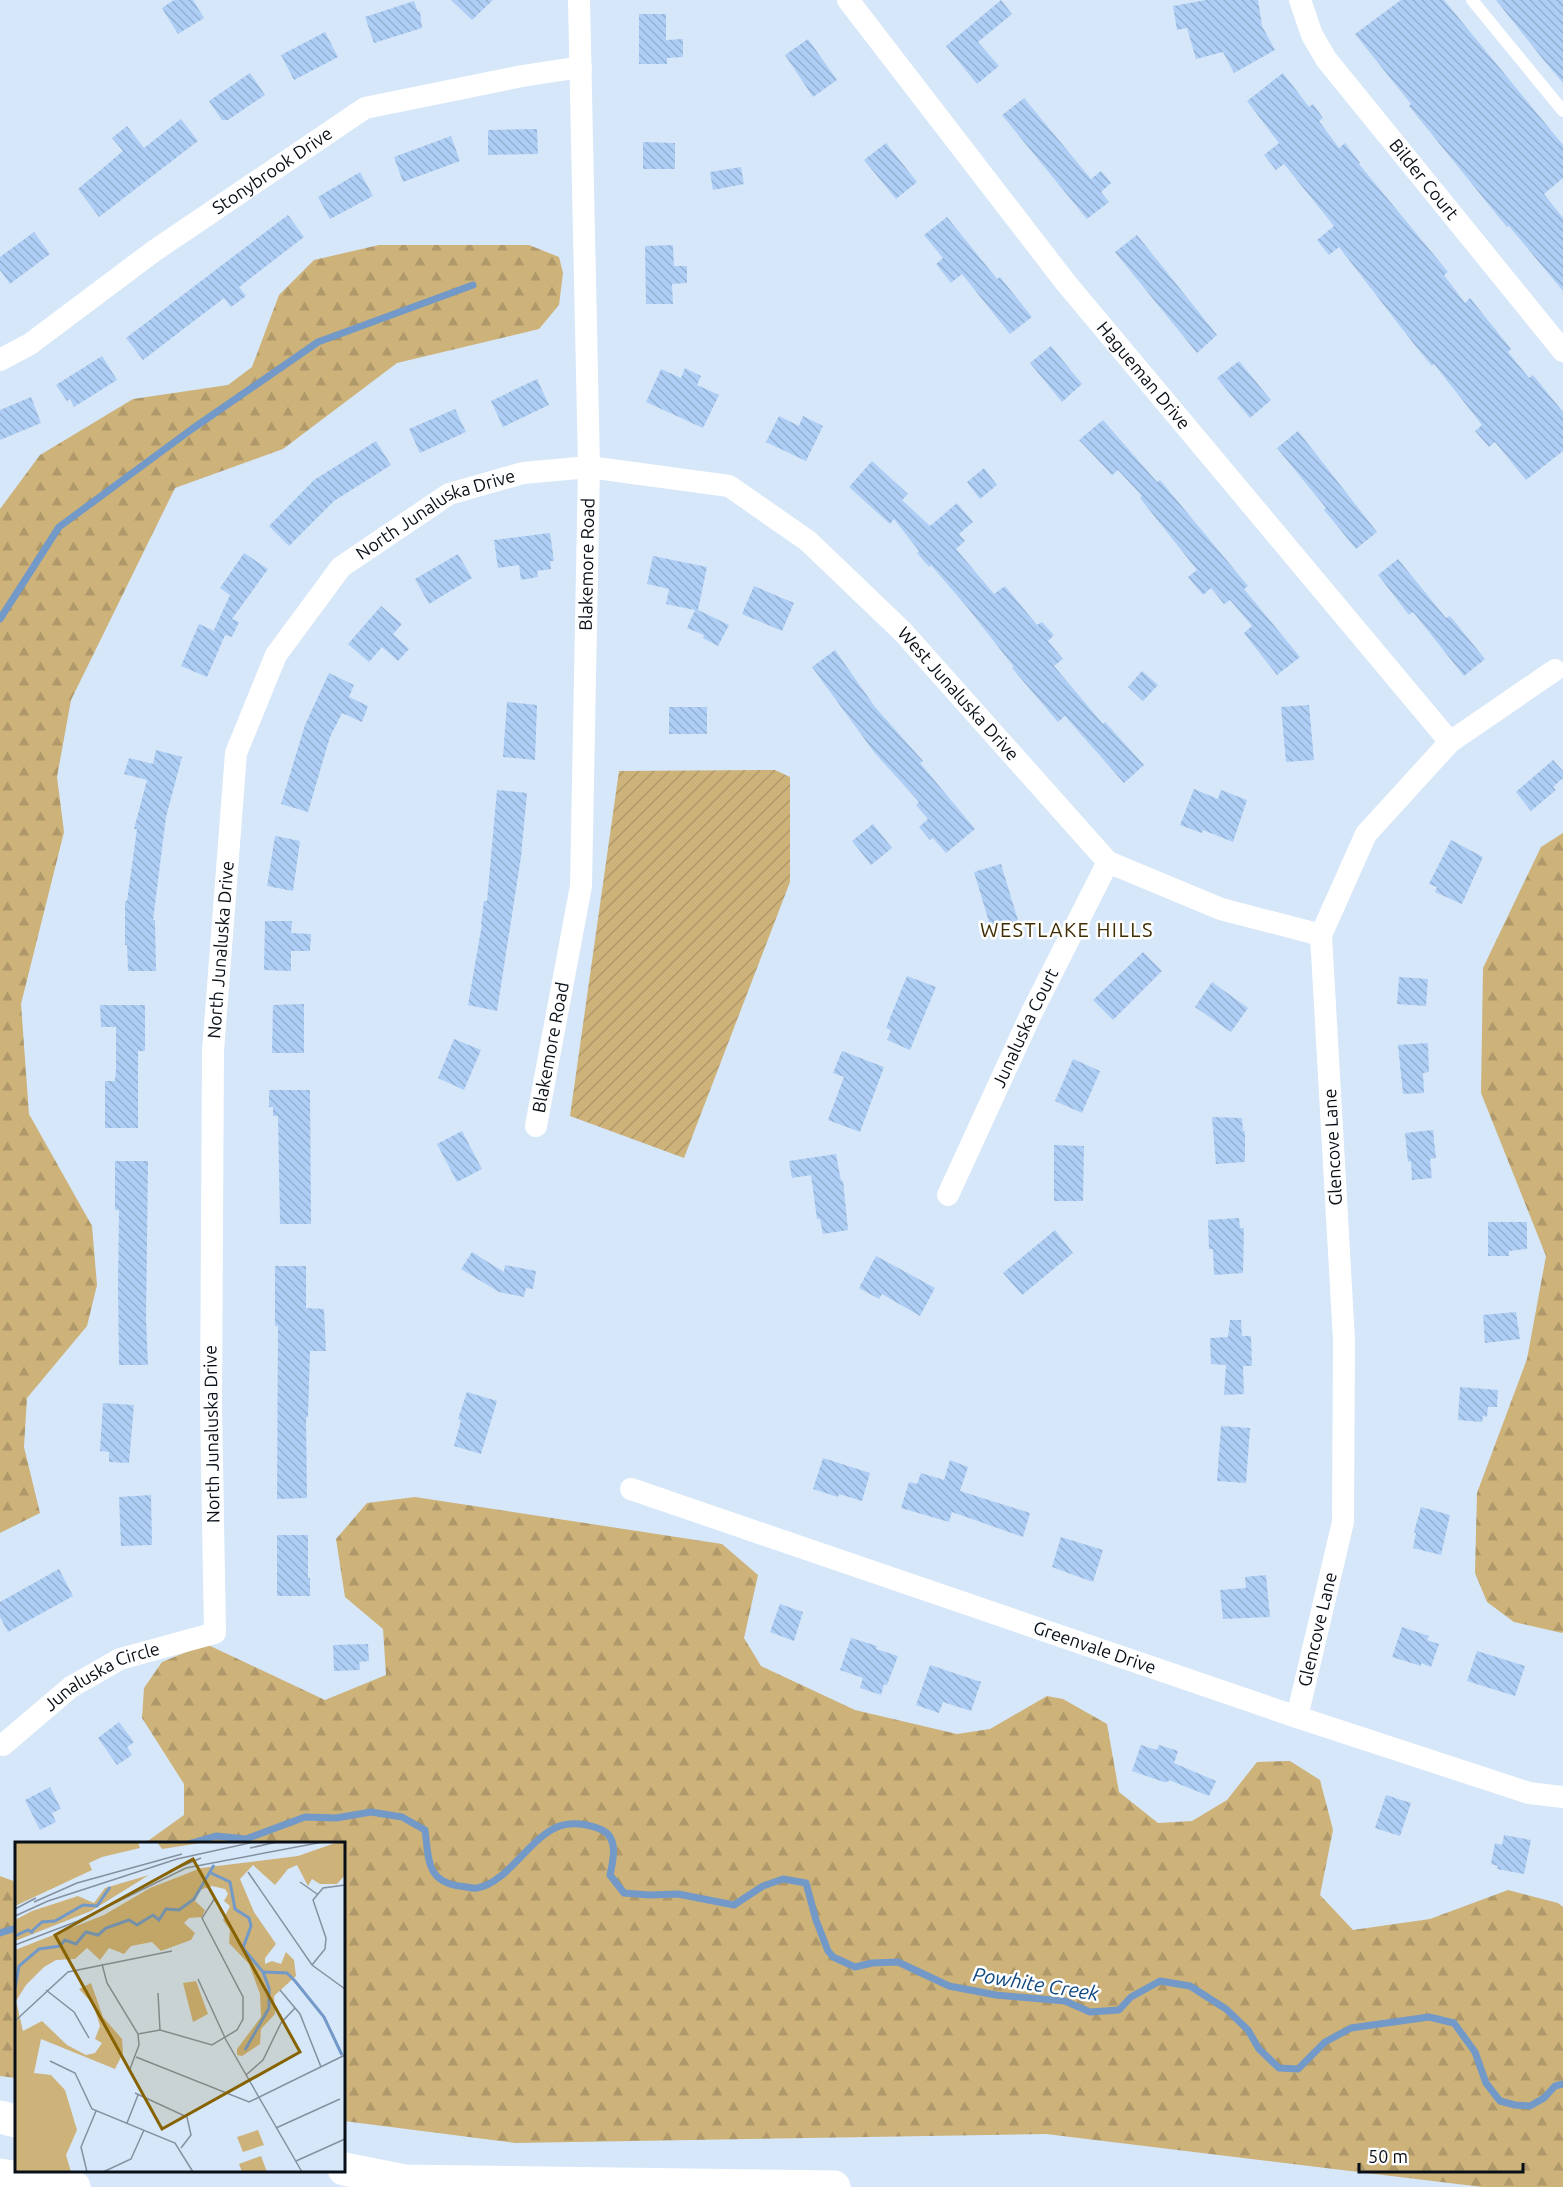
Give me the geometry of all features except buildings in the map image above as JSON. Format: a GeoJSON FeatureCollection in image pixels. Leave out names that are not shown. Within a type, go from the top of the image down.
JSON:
{"type":"FeatureCollection","features":[{"type":"Feature","properties":{"kind":"highway"},"geometry":{"type":"LineString","coordinates":[[0,2117],[15,2121]]}},
{"type":"Feature","properties":{"kind":"highway"},"geometry":{"type":"LineString","coordinates":[[345,2169],[405,2181]]}},
{"type":"Feature","properties":{"kind":"highway"},"geometry":{"type":"LineString","coordinates":[[0,2175],[74,2187]]}},
{"type":"Feature","properties":{"kind":"highway"},"geometry":{"type":"LineString","coordinates":[[362,2187],[405,2181],[834,2187]]}},
{"type":"Feature","properties":{"kind":"street","name":"Blakemore Road"},"geometry":{"type":"LineString","coordinates":[[536,1126],[581,886],[589,467],[579,0]]}},
{"type":"Feature","properties":{"kind":"street","name":"Hagueman Drive"},"geometry":{"type":"LineString","coordinates":[[848,0],[1066,283],[1450,742]]}},
{"type":"Feature","properties":{"kind":"street","name":"Bilder Court"},"geometry":{"type":"LineString","coordinates":[[1300,0],[1312,36],[1326,58],[1563,351]]}},
{"type":"Feature","properties":{"kind":"street","name":"Stonybrook Drive"},"geometry":{"type":"LineString","coordinates":[[0,360],[30,344],[154,251],[365,108],[522,76],[581,68]]}},
{"type":"Feature","properties":{"kind":"street","name":"West Junaluska Drive"},"geometry":{"type":"LineString","coordinates":[[589,467],[729,486],[808,541],[903,632],[1108,862],[1221,909],[1321,935]]}},
{"type":"Feature","properties":{"kind":"street","name":"North Junaluska Drive"},"geometry":{"type":"LineString","coordinates":[[215,1633],[211,1407],[213,1051],[236,753],[276,655],[342,567],[449,494],[523,473],[589,467]]}},
{"type":"Feature","properties":{"kind":"street","name":"Glencove Lane"},"geometry":{"type":"LineString","coordinates":[[1297,1717],[1343,1522],[1344,1340],[1321,935],[1366,834],[1450,742],[1556,670]]}},
{"type":"Feature","properties":{"kind":"street","name":"Junaluska Court"},"geometry":{"type":"LineString","coordinates":[[948,1195],[1032,1012],[1108,862]]}},
{"type":"Feature","properties":{"kind":"street","name":"Greenvale Drive"},"geometry":{"type":"LineString","coordinates":[[631,1489],[1297,1717],[1529,1793],[1563,1797]]}},
{"type":"Feature","properties":{"kind":"street","name":"Junaluska Circle"},"geometry":{"type":"LineString","coordinates":[[3,1745],[71,1687],[120,1659],[215,1633]]}},
{"type":"Feature","properties":{"kind":"lane"},"geometry":{"type":"LineString","coordinates":[[1472,0],[1563,111]]}},
{"type":"Feature","properties":{"kind":"green space"},"geometry":{"type":"Polygon","coordinates":[[[379,245],[529,245],[559,257],[563,273],[559,305],[539,329],[397,363],[283,449],[175,488],[71,700],[57,777],[64,832],[21,1004],[29,1114],[92,1226],[97,1285],[87,1326],[27,1398],[24,1447],[40,1513],[0,1533],[0,509],[40,455],[133,399],[228,385],[252,367],[279,295],[314,260],[379,245]]]}},
{"type":"Feature","properties":{"kind":"green space"},"geometry":{"type":"Polygon","coordinates":[[[775,770],[790,777],[790,882],[684,1158],[570,1116],[619,771],[775,770]]]}},
{"type":"Feature","properties":{"kind":"green space"},"geometry":{"type":"Polygon","coordinates":[[[1563,833],[1562,1633],[1514,1622],[1487,1602],[1475,1573],[1477,1493],[1527,1359],[1546,1256],[1481,1093],[1483,968],[1541,847],[1563,833]]]}},
{"type":"Feature","properties":{"kind":"green space"},"geometry":{"type":"Polygon","coordinates":[[[415,1497],[722,1544],[758,1575],[744,1638],[761,1666],[855,1710],[957,1734],[990,1729],[1047,1696],[1063,1699],[1107,1724],[1119,1792],[1158,1823],[1192,1821],[1227,1800],[1257,1762],[1290,1761],[1320,1780],[1333,1830],[1320,1895],[1353,1930],[1430,1919],[1508,1890],[1558,1903],[1563,1907],[1563,2187],[1482,2187],[1046,2134],[515,2143],[345,2121],[345,1842],[146,1842],[184,1815],[184,1784],[142,1718],[144,1688],[162,1662],[206,1644],[325,1700],[386,1675],[383,1629],[345,1597],[336,1539],[367,1503],[415,1497]]]}},
{"type":"Feature","properties":{"kind":"green space"},"geometry":{"type":"Polygon","coordinates":[[[0,1876],[15,1882],[15,2078],[0,2076],[0,1876]]]}},
{"type":"Feature","properties":{"kind":"waterway"},"geometry":{"type":"LineString","coordinates":[[0,619],[59,527],[192,429],[318,342],[473,285]]}},
{"type":"Feature","properties":{"kind":"waterway","name":"Powhite Creek"},"geometry":{"type":"LineString","coordinates":[[195,1842],[216,1836],[246,1839],[305,1817],[336,1818],[371,1812],[402,1817],[425,1830],[431,1866],[440,1879],[459,1886],[475,1888],[488,1885],[498,1878],[537,1841],[557,1827],[568,1824],[586,1825],[602,1830],[611,1838],[613,1850],[610,1875],[624,1893],[678,1894],[734,1905],[763,1886],[783,1879],[806,1883],[816,1920],[828,1951],[833,1957],[855,1967],[872,1963],[898,1962],[949,1986],[996,1995],[1065,2001],[1090,2012],[1119,2010],[1131,1997],[1160,1981],[1190,1986],[1226,2009],[1248,2030],[1259,2049],[1279,2068],[1298,2069],[1325,2042],[1351,2028],[1429,2017],[1454,2023],[1475,2052],[1486,2083],[1500,2101],[1530,2106],[1544,2098],[1555,2086],[1563,2084]]}},
{"type":"Feature","properties":{"kind":"waterway","name":"Powhite Creek"},"geometry":{"type":"LineString","coordinates":[[0,1933],[15,1928]]}},
{"type":"Feature","properties":{"kind":"district","name":"WESTLAKE HILLS"},"geometry":{"type":"Point","coordinates":[1067,930]}}]}
